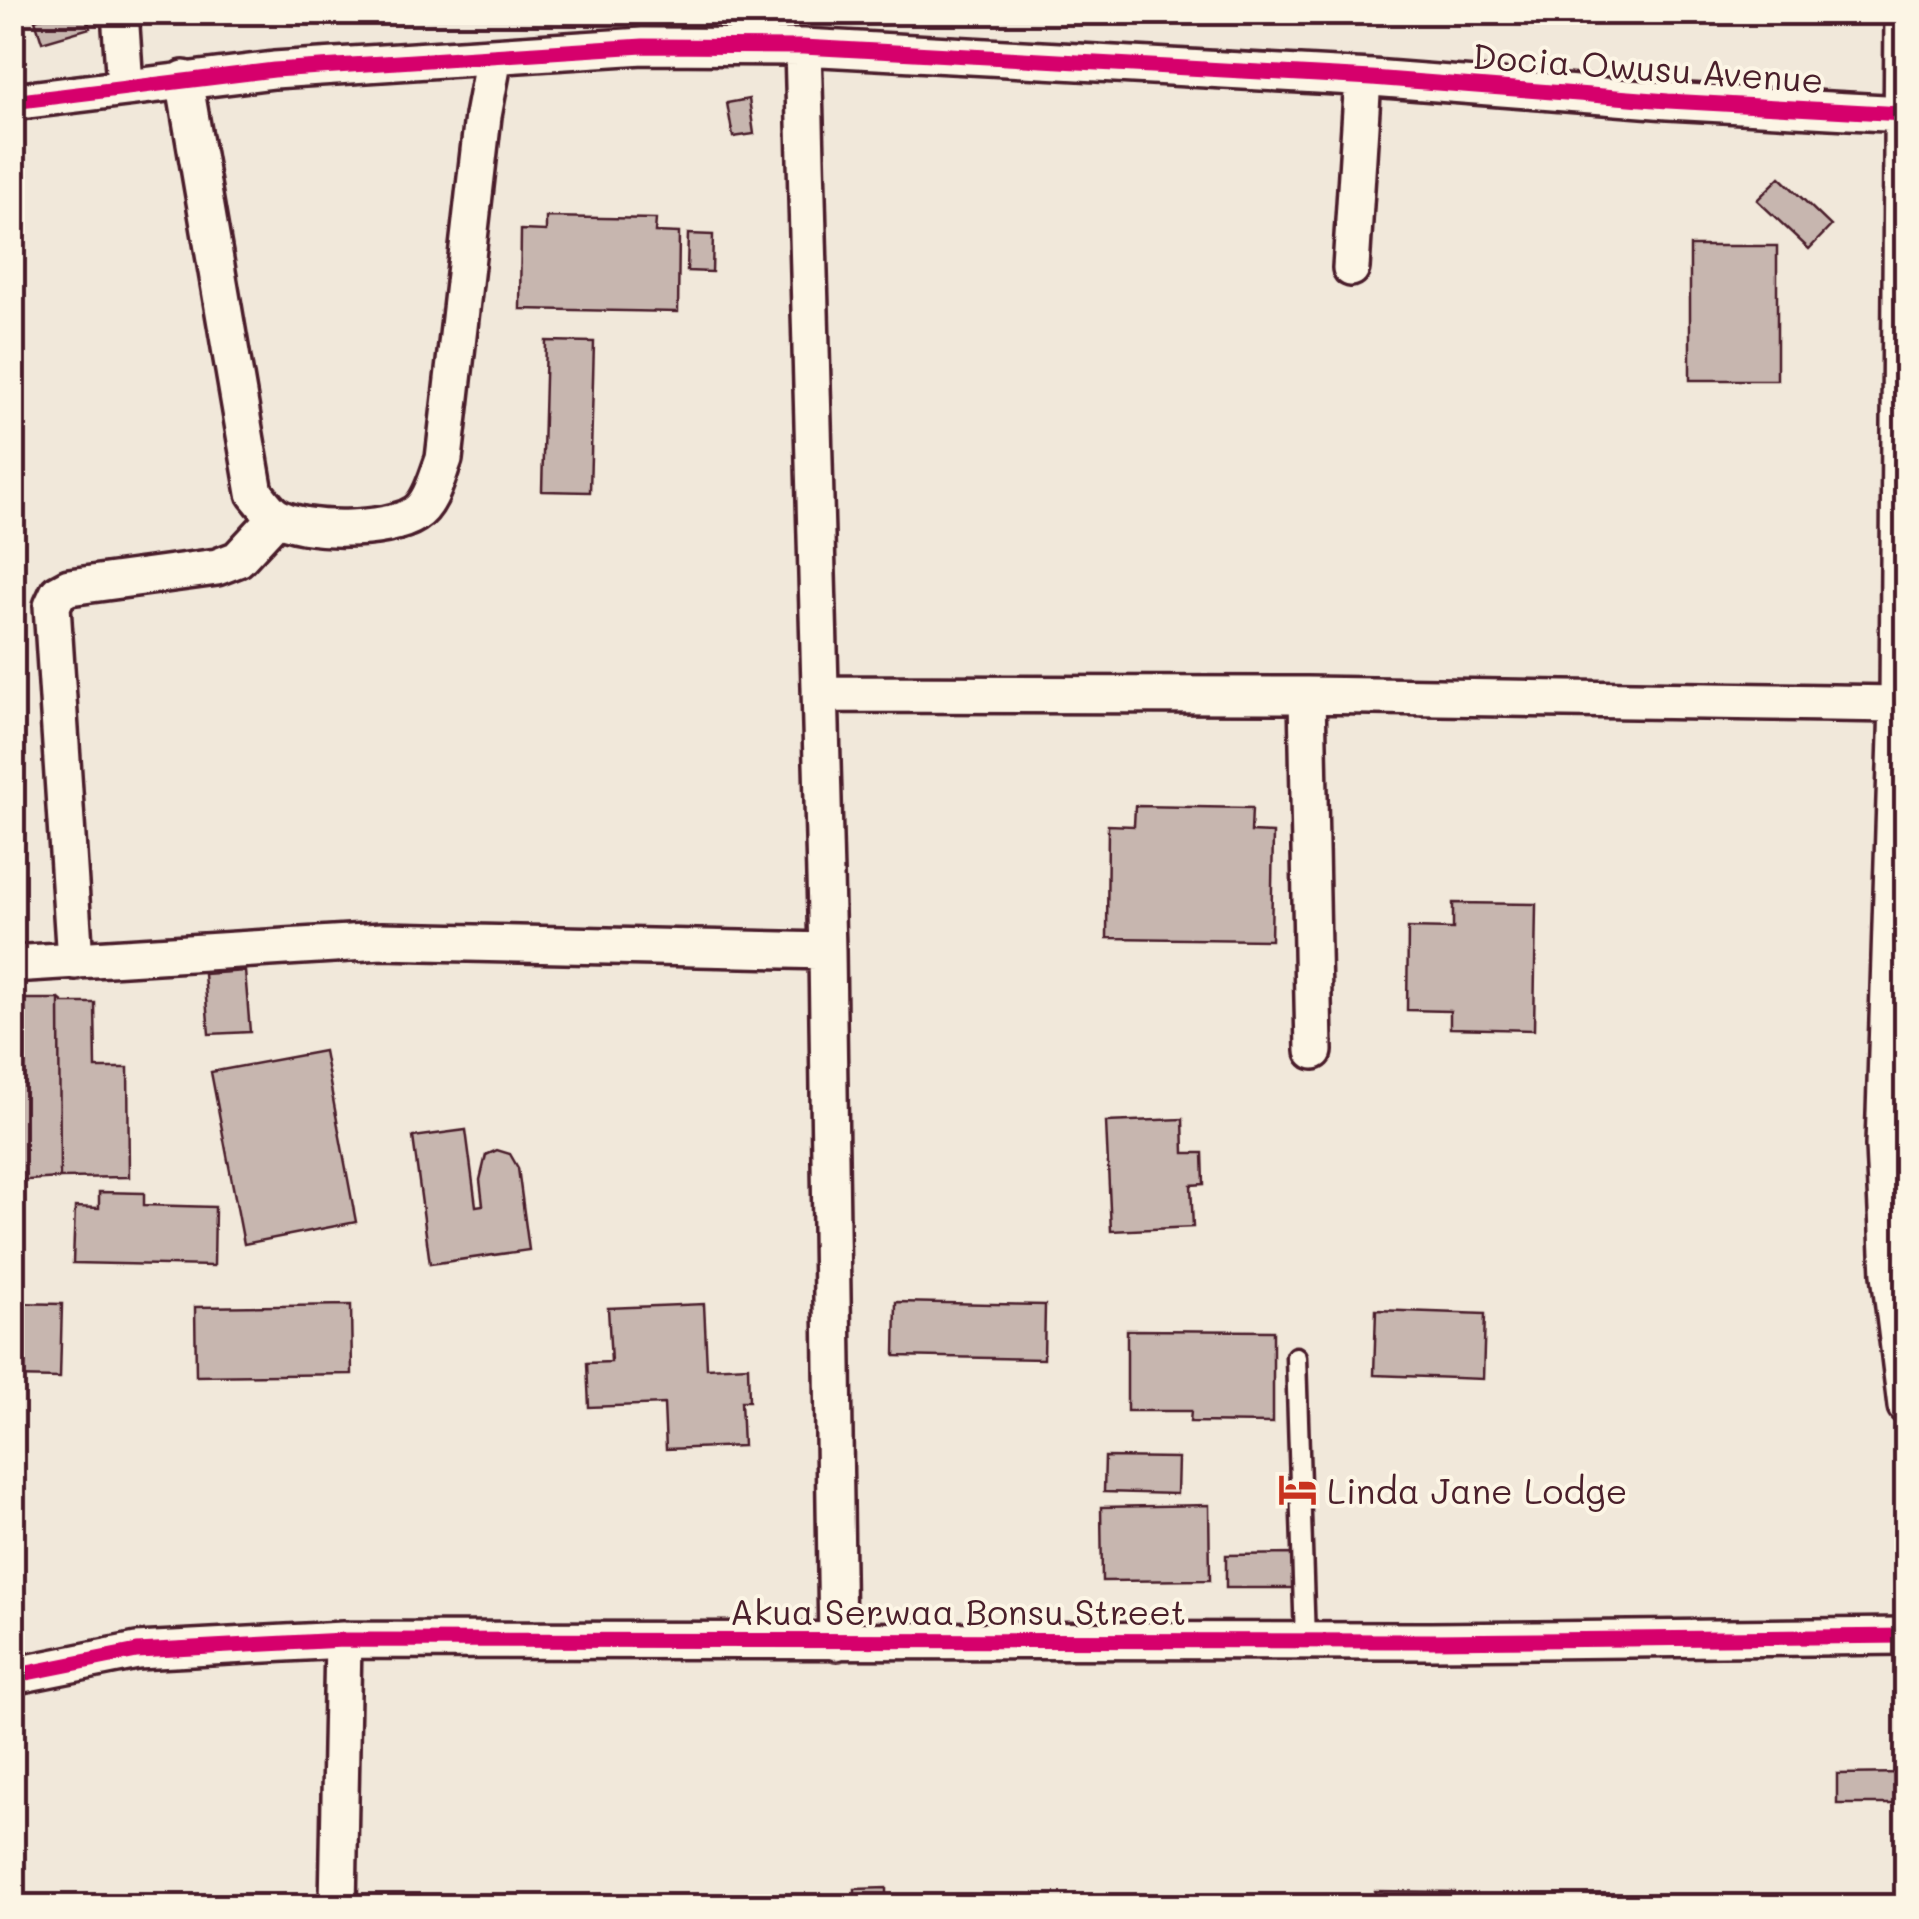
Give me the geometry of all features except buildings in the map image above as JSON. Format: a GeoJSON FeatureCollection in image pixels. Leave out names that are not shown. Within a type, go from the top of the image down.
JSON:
{"type":"FeatureCollection","features":[{"type":"Feature","properties":{"kind":"street"},"geometry":{"type":"LineString","coordinates":[[120,12],[125,86]]}},
{"type":"Feature","properties":{"kind":"street"},"geometry":{"type":"LineString","coordinates":[[1903,12],[1898,704],[1884,1146],[1890,1274],[1906,1406]]}},
{"type":"Feature","properties":{"kind":"street","name":"Docia Owusu Avenue"},"geometry":{"type":"LineString","coordinates":[[12,102],[274,70],[643,46],[803,46],[1903,114]]}},
{"type":"Feature","properties":{"kind":"street"},"geometry":{"type":"LineString","coordinates":[[803,46],[828,951],[837,1642]]}},
{"type":"Feature","properties":{"kind":"street"},"geometry":{"type":"LineString","coordinates":[[184,79],[255,492],[277,517],[304,525],[350,528],[392,524],[418,513],[444,459],[483,116],[494,57]]}},
{"type":"Feature","properties":{"kind":"street"},"geometry":{"type":"LineString","coordinates":[[1352,268],[1363,78]]}},
{"type":"Feature","properties":{"kind":"street"},"geometry":{"type":"LineString","coordinates":[[74,961],[52,606],[58,593],[70,587],[217,567],[238,559],[277,517]]}},
{"type":"Feature","properties":{"kind":"street"},"geometry":{"type":"LineString","coordinates":[[820,694],[1307,695],[1898,704]]}},
{"type":"Feature","properties":{"kind":"street"},"geometry":{"type":"LineString","coordinates":[[1307,695],[1314,1051]]}},
{"type":"Feature","properties":{"kind":"street"},"geometry":{"type":"LineString","coordinates":[[12,964],[382,941],[828,951]]}},
{"type":"Feature","properties":{"kind":"street","name":"Akua Serwaa Bonsu Street"},"geometry":{"type":"LineString","coordinates":[[12,1676],[137,1651],[343,1640],[1305,1641],[1906,1636]]}},
{"type":"Feature","properties":{"kind":"street"},"geometry":{"type":"LineString","coordinates":[[338,1906],[343,1640]]}},
{"type":"Feature","properties":{"kind":"lane"},"geometry":{"type":"LineString","coordinates":[[1296,1356],[1305,1641]]}},
{"type":"Feature","properties":{"kind":"cycle path"},"geometry":{"type":"LineString","coordinates":[[12,102],[274,70],[643,46],[803,47],[1372,78],[1903,114]]}},
{"type":"Feature","properties":{"kind":"cycle path"},"geometry":{"type":"LineString","coordinates":[[12,1676],[137,1651],[343,1640],[1430,1641],[1906,1636]]}},
{"type":"Feature","properties":{"kind":"place","name":"Linda Jane Lodge"},"geometry":{"type":"Point","coordinates":[1297,1490]}}]}
